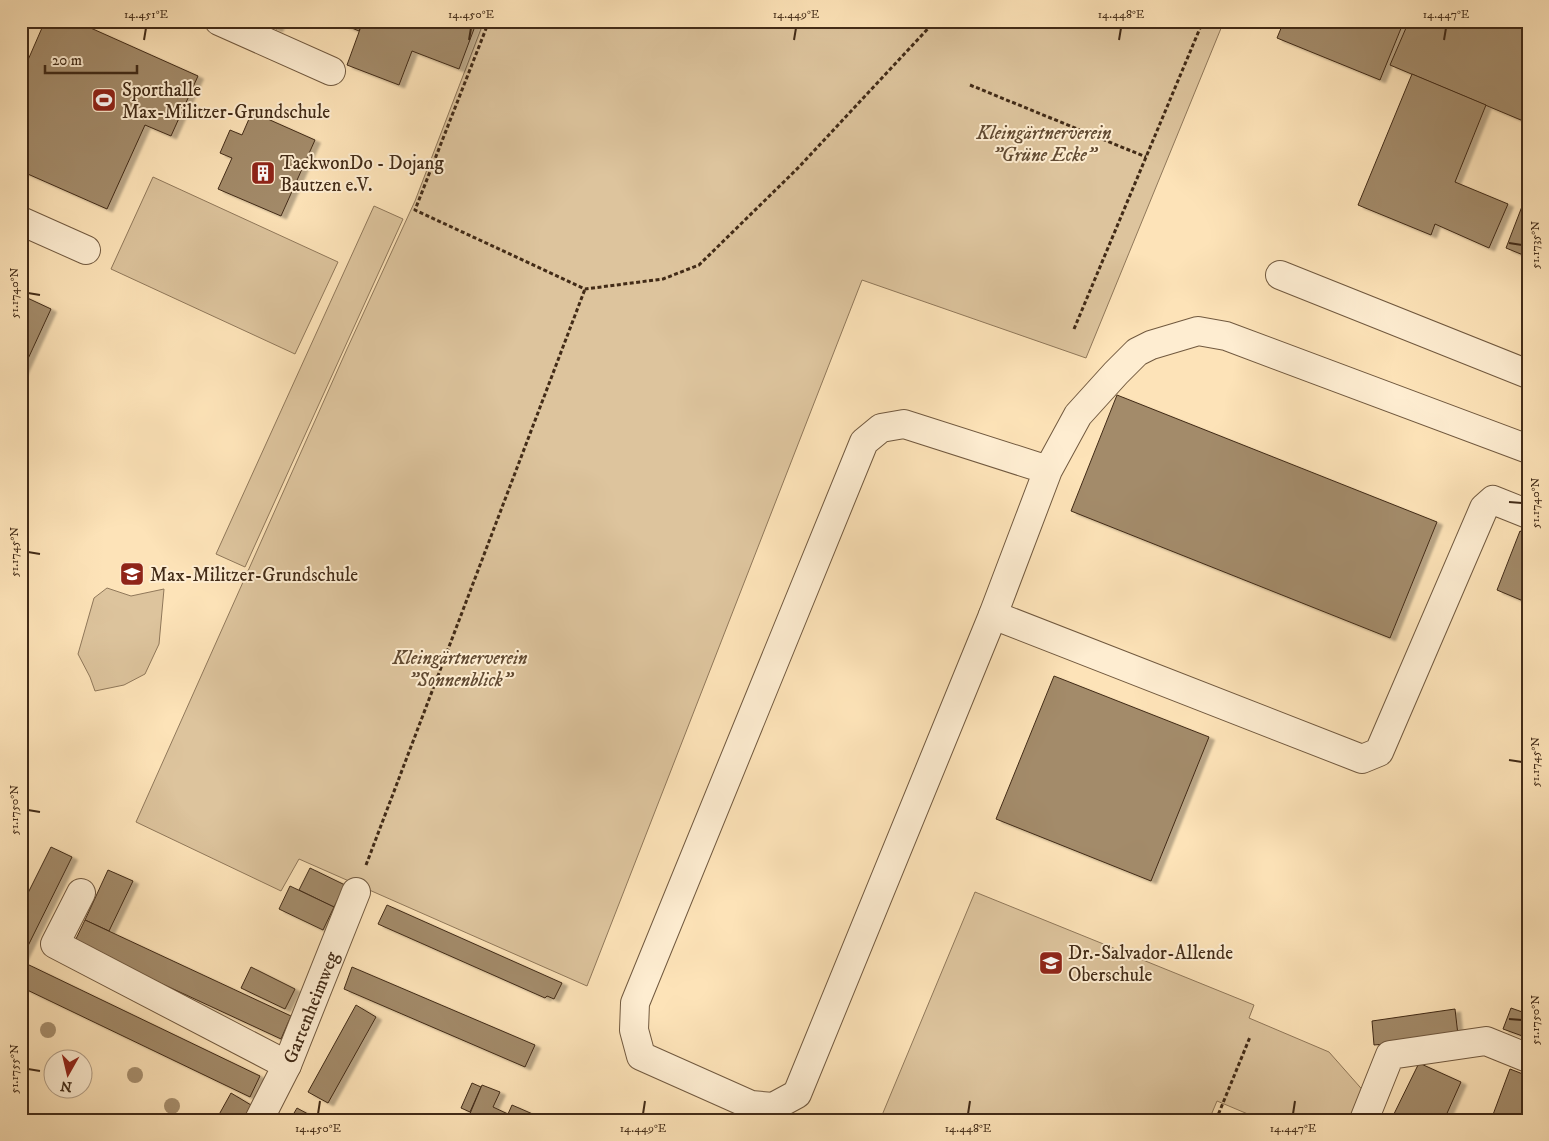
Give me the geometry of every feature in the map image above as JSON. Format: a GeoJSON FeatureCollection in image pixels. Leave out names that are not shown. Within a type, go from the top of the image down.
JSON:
{"type":"FeatureCollection","features":[{"type":"Feature","properties":{"kind":"street"},"geometry":{"type":"LineString","coordinates":[[219,21],[331,71]]}},
{"type":"Feature","properties":{"kind":"street"},"geometry":{"type":"LineString","coordinates":[[21,221],[86,250]]}},
{"type":"Feature","properties":{"kind":"street"},"geometry":{"type":"LineString","coordinates":[[1280,275],[1528,374]]}},
{"type":"Feature","properties":{"kind":"street"},"geometry":{"type":"LineString","coordinates":[[1048,470],[904,424],[881,428],[864,442],[635,1003],[634,1030],[641,1056],[751,1105],[773,1107],[796,1094],[992,615],[1048,470],[1078,415],[1137,352],[1198,331],[1226,336],[1528,449]]}},
{"type":"Feature","properties":{"kind":"street"},"geometry":{"type":"LineString","coordinates":[[992,615],[1362,759],[1379,752],[1484,508],[1493,500],[1528,514]]}},
{"type":"Feature","properties":{"kind":"street","name":"Gartenheimweg"},"geometry":{"type":"LineString","coordinates":[[259,1120],[287,1065],[356,892]]}},
{"type":"Feature","properties":{"kind":"street"},"geometry":{"type":"LineString","coordinates":[[81,894],[55,944],[287,1065]]}},
{"type":"Feature","properties":{"kind":"street"},"geometry":{"type":"LineString","coordinates":[[1364,1120],[1390,1055],[1486,1041],[1528,1058]]}},
{"type":"Feature","properties":{"kind":"path"},"geometry":{"type":"LineString","coordinates":[[489,21],[415,210],[585,288],[663,279],[699,265],[799,167],[935,21]]}},
{"type":"Feature","properties":{"kind":"path"},"geometry":{"type":"LineString","coordinates":[[1074,329],[1204,21]]}},
{"type":"Feature","properties":{"kind":"path"},"geometry":{"type":"LineString","coordinates":[[970,84],[1146,157]]}},
{"type":"Feature","properties":{"kind":"path"},"geometry":{"type":"LineString","coordinates":[[356,892],[585,288]]}},
{"type":"Feature","properties":{"kind":"path"},"geometry":{"type":"LineString","coordinates":[[1216,1120],[1250,1037]]}},
{"type":"Feature","properties":{"kind":"green space","name":"Kleingärtnerverein \"Sonnenblick\""},"geometry":{"type":"Polygon","coordinates":[[[484,21],[1224,21],[1086,358],[862,280],[587,986],[299,859],[281,891],[136,822],[415,201],[484,21]]]}},
{"type":"Feature","properties":{"kind":"green space"},"geometry":{"type":"Polygon","coordinates":[[[153,177],[338,262],[295,354],[111,269],[153,177]]]}},
{"type":"Feature","properties":{"kind":"green space"},"geometry":{"type":"Polygon","coordinates":[[[374,206],[403,219],[245,567],[216,554],[374,206]]]}},
{"type":"Feature","properties":{"kind":"green space"},"geometry":{"type":"Polygon","coordinates":[[[107,588],[131,596],[164,589],[159,644],[145,674],[124,685],[95,691],[78,654],[94,598],[107,588]]]}},
{"type":"Feature","properties":{"kind":"green space","name":"Dr.-Salvador-Allende Oberschule"},"geometry":{"type":"Polygon","coordinates":[[[975,892],[1254,1005],[1249,1018],[1329,1052],[1367,1095],[1357,1120],[1262,1120],[1217,1101],[1209,1120],[880,1120],[975,892]]]}},
{"type":"Feature","properties":{"kind":"building","name":"Sporthalle Max-Militzer-Grundschule"},"geometry":{"type":"Polygon","coordinates":[[[45,21],[75,21],[198,76],[171,136],[145,125],[107,209],[21,171],[21,76],[45,21]]]}},
{"type":"Feature","properties":{"kind":"building"},"geometry":{"type":"Polygon","coordinates":[[[258,21],[280,21],[277,29],[258,21]]]}},
{"type":"Feature","properties":{"kind":"building"},"geometry":{"type":"Polygon","coordinates":[[[335,21],[363,21],[359,31],[335,21]]]}},
{"type":"Feature","properties":{"kind":"building"},"geometry":{"type":"Polygon","coordinates":[[[363,21],[477,21],[459,69],[412,51],[399,85],[347,65],[363,21]]]}},
{"type":"Feature","properties":{"kind":"building"},"geometry":{"type":"Polygon","coordinates":[[[1284,21],[1404,21],[1380,80],[1277,38],[1284,21]]]}},
{"type":"Feature","properties":{"kind":"building"},"geometry":{"type":"Polygon","coordinates":[[[1409,21],[1513,21],[1528,27],[1528,123],[1390,65],[1409,21]]]}},
{"type":"Feature","properties":{"kind":"building"},"geometry":{"type":"Polygon","coordinates":[[[1412,74],[1486,105],[1455,182],[1508,204],[1489,248],[1435,224],[1431,235],[1358,205],[1412,74]]]}},
{"type":"Feature","properties":{"kind":"building","name":"TaekwonDo - Dojang Bautzen e.V."},"geometry":{"type":"Polygon","coordinates":[[[252,112],[315,140],[281,216],[218,189],[232,158],[220,153],[230,130],[242,135],[252,112]]]}},
{"type":"Feature","properties":{"kind":"building"},"geometry":{"type":"Polygon","coordinates":[[[1526,196],[1528,197],[1528,257],[1506,248],[1526,196]]]}},
{"type":"Feature","properties":{"kind":"building"},"geometry":{"type":"Polygon","coordinates":[[[21,295],[51,309],[21,374],[21,295]]]}},
{"type":"Feature","properties":{"kind":"building"},"geometry":{"type":"Polygon","coordinates":[[[1117,395],[1437,522],[1390,638],[1071,511],[1117,395]]]}},
{"type":"Feature","properties":{"kind":"building"},"geometry":{"type":"Polygon","coordinates":[[[1520,531],[1528,534],[1528,603],[1497,590],[1520,531]]]}},
{"type":"Feature","properties":{"kind":"building"},"geometry":{"type":"Polygon","coordinates":[[[1054,676],[1209,737],[1151,881],[996,819],[1054,676]]]}},
{"type":"Feature","properties":{"kind":"building"},"geometry":{"type":"Polygon","coordinates":[[[51,847],[72,857],[21,960],[21,907],[51,847]]]}},
{"type":"Feature","properties":{"kind":"building"},"geometry":{"type":"Polygon","coordinates":[[[310,868],[345,885],[334,907],[299,890],[310,868]]]}},
{"type":"Feature","properties":{"kind":"building"},"geometry":{"type":"Polygon","coordinates":[[[108,870],[133,881],[109,931],[85,920],[108,870]]]}},
{"type":"Feature","properties":{"kind":"building"},"geometry":{"type":"Polygon","coordinates":[[[290,886],[334,907],[323,930],[279,909],[290,886]]]}},
{"type":"Feature","properties":{"kind":"building"},"geometry":{"type":"Polygon","coordinates":[[[387,905],[562,983],[554,999],[547,996],[545,998],[378,924],[387,905]]]}},
{"type":"Feature","properties":{"kind":"building"},"geometry":{"type":"Polygon","coordinates":[[[85,920],[291,1016],[281,1039],[74,943],[85,920]]]}},
{"type":"Feature","properties":{"kind":"building"},"geometry":{"type":"Polygon","coordinates":[[[27,964],[260,1076],[250,1097],[21,987],[21,977],[27,964]]]}},
{"type":"Feature","properties":{"kind":"building"},"geometry":{"type":"Polygon","coordinates":[[[251,967],[295,989],[285,1009],[241,988],[251,967]]]}},
{"type":"Feature","properties":{"kind":"building"},"geometry":{"type":"Polygon","coordinates":[[[352,967],[535,1045],[525,1067],[344,989],[352,967]]]}},
{"type":"Feature","properties":{"kind":"building"},"geometry":{"type":"Polygon","coordinates":[[[356,1005],[376,1017],[328,1103],[308,1092],[356,1005]]]}},
{"type":"Feature","properties":{"kind":"building"},"geometry":{"type":"Polygon","coordinates":[[[1511,1008],[1528,1014],[1528,1038],[1503,1029],[1511,1008]]]}},
{"type":"Feature","properties":{"kind":"building"},"geometry":{"type":"Polygon","coordinates":[[[1455,1009],[1458,1035],[1429,1040],[1374,1045],[1372,1021],[1455,1009]]]}},
{"type":"Feature","properties":{"kind":"building"},"geometry":{"type":"Polygon","coordinates":[[[1419,1063],[1461,1082],[1444,1120],[1391,1120],[1419,1063]]]}},
{"type":"Feature","properties":{"kind":"building"},"geometry":{"type":"Polygon","coordinates":[[[1510,1069],[1528,1076],[1528,1120],[1491,1120],[1510,1069]]]}},
{"type":"Feature","properties":{"kind":"building"},"geometry":{"type":"Polygon","coordinates":[[[472,1083],[481,1087],[470,1112],[461,1108],[472,1083]]]}},
{"type":"Feature","properties":{"kind":"building"},"geometry":{"type":"Polygon","coordinates":[[[482,1085],[500,1092],[493,1107],[508,1114],[512,1105],[535,1115],[534,1120],[476,1120],[469,1116],[482,1085]]]}},
{"type":"Feature","properties":{"kind":"building"},"geometry":{"type":"Polygon","coordinates":[[[231,1093],[251,1105],[243,1120],[216,1120],[231,1093]]]}},
{"type":"Feature","properties":{"kind":"building"},"geometry":{"type":"Polygon","coordinates":[[[297,1108],[319,1120],[290,1120],[297,1108]]]}},
{"type":"Feature","properties":{"kind":"place","name":"Sporthalle Max-Militzer-Grundschule"},"geometry":{"type":"Point","coordinates":[104,100]}},
{"type":"Feature","properties":{"kind":"place","name":"TaekwonDo - Dojang Bautzen e.V."},"geometry":{"type":"Point","coordinates":[263,173]}},
{"type":"Feature","properties":{"kind":"place","name":"Max-Militzer-Grundschule"},"geometry":{"type":"Point","coordinates":[132,574]}},
{"type":"Feature","properties":{"kind":"place","name":"Dr.-Salvador-Allende Oberschule"},"geometry":{"type":"Point","coordinates":[1051,963]}},
{"type":"Feature","properties":{"kind":"park label","name":"Kleingärtnerverein \"Grüne Ecke\""},"geometry":{"type":"Point","coordinates":[1044,143]}}]}
